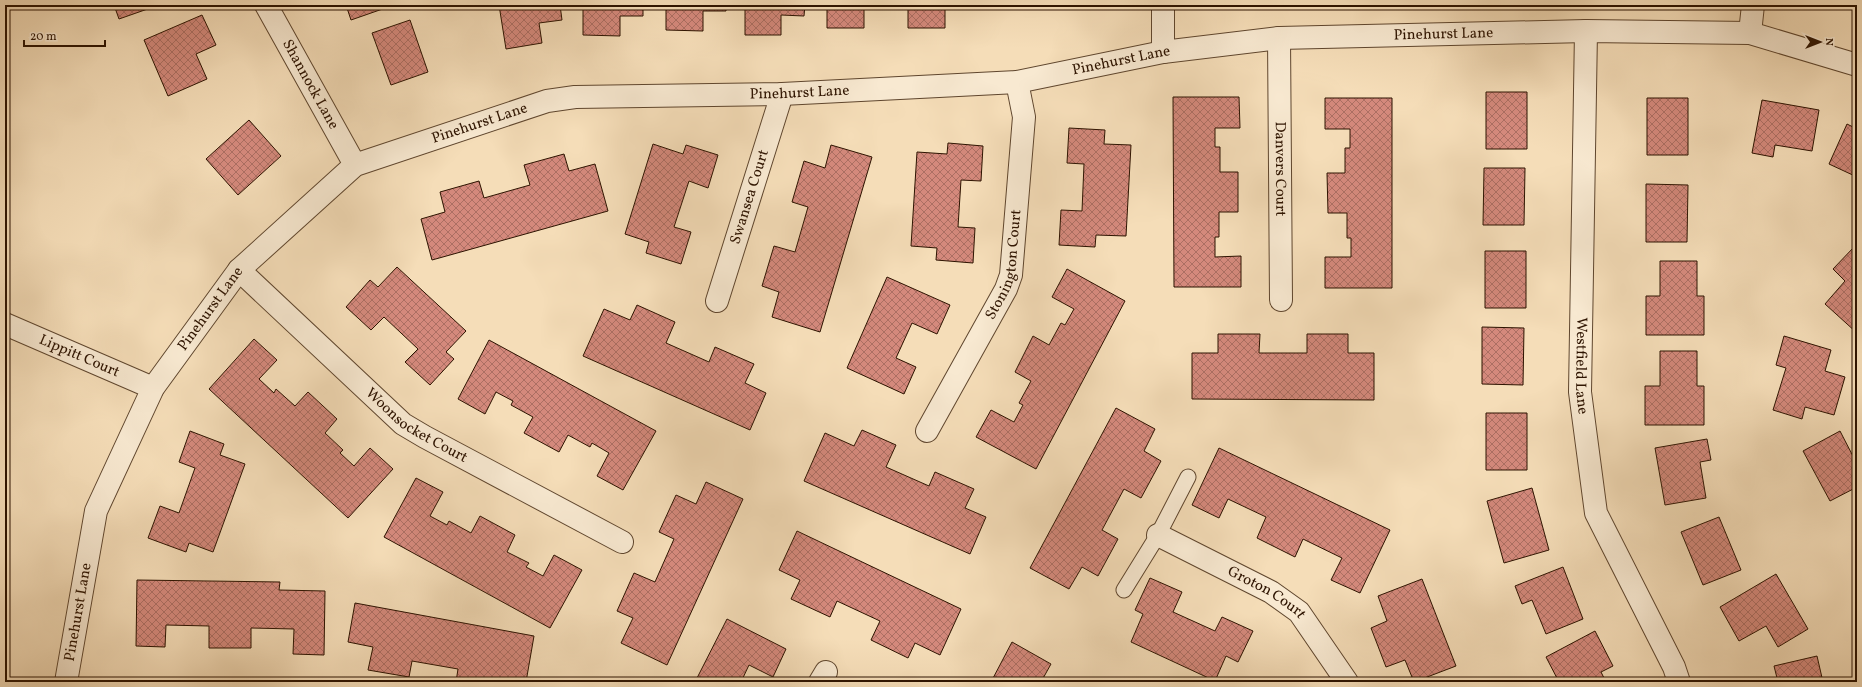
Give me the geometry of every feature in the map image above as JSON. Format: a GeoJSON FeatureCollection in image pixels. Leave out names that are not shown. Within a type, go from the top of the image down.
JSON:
{"type":"FeatureCollection","features":[{"type":"Feature","properties":{"kind":"street","name":"Shannock Lane"},"geometry":{"type":"LineString","coordinates":[[266,5],[354,165]]}},
{"type":"Feature","properties":{"kind":"street"},"geometry":{"type":"LineString","coordinates":[[1163,5],[1163,52]]}},
{"type":"Feature","properties":{"kind":"street"},"geometry":{"type":"LineString","coordinates":[[1750,34],[1753,5]]}},
{"type":"Feature","properties":{"kind":"street","name":"Pinehurst Lane"},"geometry":{"type":"LineString","coordinates":[[66,682],[96,511],[153,388],[239,270],[354,165],[547,101],[575,97],[782,94],[1017,82],[1163,52],[1279,38],[1586,31],[1750,34],[1857,65]]}},
{"type":"Feature","properties":{"kind":"street","name":"Westfield Lane"},"geometry":{"type":"LineString","coordinates":[[1586,31],[1580,392],[1596,513],[1674,667],[1679,682]]}},
{"type":"Feature","properties":{"kind":"street","name":"Danvers Court"},"geometry":{"type":"LineString","coordinates":[[1279,38],[1281,300]]}},
{"type":"Feature","properties":{"kind":"street","name":"Stonington Court"},"geometry":{"type":"LineString","coordinates":[[927,431],[1006,289],[1011,275],[1024,117],[1017,82]]}},
{"type":"Feature","properties":{"kind":"street","name":"Swansea Court"},"geometry":{"type":"LineString","coordinates":[[717,301],[782,94]]}},
{"type":"Feature","properties":{"kind":"street","name":"Woonsocket Court"},"geometry":{"type":"LineString","coordinates":[[239,270],[403,424],[425,438],[622,542]]}},
{"type":"Feature","properties":{"kind":"street","name":"Lippitt Court"},"geometry":{"type":"LineString","coordinates":[[5,324],[153,388]]}},
{"type":"Feature","properties":{"kind":"street","name":"Groton Court"},"geometry":{"type":"LineString","coordinates":[[1158,535],[1270,592],[1299,612],[1347,682]]}},
{"type":"Feature","properties":{"kind":"lane"},"geometry":{"type":"LineString","coordinates":[[1124,590],[1158,535],[1188,477]]}},
{"type":"Feature","properties":{"kind":"building"},"geometry":{"type":"Polygon","coordinates":[[[114,5],[159,5],[119,19],[114,5]]]}},
{"type":"Feature","properties":{"kind":"building"},"geometry":{"type":"Polygon","coordinates":[[[346,5],[394,5],[351,20],[346,5]]]}},
{"type":"Feature","properties":{"kind":"building"},"geometry":{"type":"Polygon","coordinates":[[[499,5],[560,5],[562,20],[539,23],[542,43],[506,49],[499,5]]]}},
{"type":"Feature","properties":{"kind":"building"},"geometry":{"type":"Polygon","coordinates":[[[583,5],[643,5],[643,16],[620,16],[620,36],[583,35],[583,5]]]}},
{"type":"Feature","properties":{"kind":"building"},"geometry":{"type":"Polygon","coordinates":[[[666,5],[726,5],[726,11],[703,11],[703,31],[666,30],[666,5]]]}},
{"type":"Feature","properties":{"kind":"building"},"geometry":{"type":"Polygon","coordinates":[[[745,5],[805,5],[804,16],[781,15],[781,35],[745,35],[745,5]]]}},
{"type":"Feature","properties":{"kind":"building"},"geometry":{"type":"Polygon","coordinates":[[[827,5],[887,5],[887,9],[864,8],[864,28],[827,28],[827,5]]]}},
{"type":"Feature","properties":{"kind":"building"},"geometry":{"type":"Polygon","coordinates":[[[908,5],[968,5],[968,8],[945,8],[945,28],[908,28],[908,5]]]}},
{"type":"Feature","properties":{"kind":"building"},"geometry":{"type":"Polygon","coordinates":[[[202,15],[216,45],[196,54],[207,79],[168,96],[144,40],[202,15]]]}},
{"type":"Feature","properties":{"kind":"building"},"geometry":{"type":"Polygon","coordinates":[[[410,20],[428,72],[391,85],[372,33],[410,20]]]}},
{"type":"Feature","properties":{"kind":"building"},"geometry":{"type":"Polygon","coordinates":[[[1486,92],[1527,92],[1527,149],[1486,149],[1486,92]]]}},
{"type":"Feature","properties":{"kind":"building"},"geometry":{"type":"Polygon","coordinates":[[[1173,97],[1239,97],[1240,128],[1215,128],[1215,147],[1220,147],[1220,172],[1238,172],[1238,212],[1219,212],[1219,237],[1215,237],[1215,257],[1241,256],[1241,287],[1174,287],[1173,97]]]}},
{"type":"Feature","properties":{"kind":"building"},"geometry":{"type":"Polygon","coordinates":[[[1325,98],[1392,98],[1392,288],[1325,288],[1325,257],[1351,257],[1351,238],[1347,238],[1347,213],[1328,213],[1327,173],[1345,173],[1345,148],[1350,148],[1350,129],[1325,129],[1325,98]]]}},
{"type":"Feature","properties":{"kind":"building"},"geometry":{"type":"Polygon","coordinates":[[[1647,98],[1688,98],[1688,155],[1647,155],[1647,98]]]}},
{"type":"Feature","properties":{"kind":"building"},"geometry":{"type":"Polygon","coordinates":[[[1762,100],[1819,110],[1812,151],[1775,145],[1773,157],[1752,153],[1762,100]]]}},
{"type":"Feature","properties":{"kind":"building"},"geometry":{"type":"Polygon","coordinates":[[[249,120],[281,156],[238,195],[206,159],[249,120]]]}},
{"type":"Feature","properties":{"kind":"building"},"geometry":{"type":"Polygon","coordinates":[[[1847,124],[1857,129],[1857,177],[1829,164],[1847,124]]]}},
{"type":"Feature","properties":{"kind":"building"},"geometry":{"type":"Polygon","coordinates":[[[1069,128],[1105,130],[1104,144],[1131,145],[1126,236],[1096,235],[1095,247],[1059,245],[1061,210],[1082,211],[1084,164],[1067,163],[1069,128]]]}},
{"type":"Feature","properties":{"kind":"building"},"geometry":{"type":"Polygon","coordinates":[[[948,143],[983,146],[981,181],[961,180],[958,227],[975,228],[973,263],[936,260],[937,248],[911,246],[917,152],[947,154],[948,143]]]}},
{"type":"Feature","properties":{"kind":"building"},"geometry":{"type":"Polygon","coordinates":[[[653,144],[683,154],[686,145],[718,155],[708,188],[689,181],[674,227],[691,232],[681,264],[646,253],[649,242],[625,234],[653,144]]]}},
{"type":"Feature","properties":{"kind":"building"},"geometry":{"type":"Polygon","coordinates":[[[831,145],[872,157],[820,332],[772,317],[779,292],[762,286],[774,246],[795,252],[808,207],[792,202],[804,161],[825,168],[831,145]]]}},
{"type":"Feature","properties":{"kind":"building"},"geometry":{"type":"Polygon","coordinates":[[[564,154],[569,171],[595,164],[608,211],[432,260],[421,219],[445,212],[440,192],[479,181],[484,198],[530,185],[524,165],[564,154]]]}},
{"type":"Feature","properties":{"kind":"building"},"geometry":{"type":"Polygon","coordinates":[[[1484,168],[1525,168],[1524,225],[1483,225],[1484,168]]]}},
{"type":"Feature","properties":{"kind":"building"},"geometry":{"type":"Polygon","coordinates":[[[1646,184],[1688,185],[1687,242],[1646,242],[1646,184]]]}},
{"type":"Feature","properties":{"kind":"building"},"geometry":{"type":"Polygon","coordinates":[[[1854,247],[1857,249],[1857,333],[1825,304],[1845,281],[1833,269],[1854,247]]]}},
{"type":"Feature","properties":{"kind":"building"},"geometry":{"type":"Polygon","coordinates":[[[1485,251],[1526,251],[1526,308],[1485,308],[1485,251]]]}},
{"type":"Feature","properties":{"kind":"building"},"geometry":{"type":"Polygon","coordinates":[[[1660,261],[1697,261],[1697,296],[1704,296],[1704,335],[1646,335],[1646,296],[1660,296],[1660,261]]]}},
{"type":"Feature","properties":{"kind":"building"},"geometry":{"type":"Polygon","coordinates":[[[397,267],[466,331],[446,352],[454,359],[430,385],[405,362],[418,349],[384,317],[371,330],[346,307],[370,280],[378,287],[397,267]]]}},
{"type":"Feature","properties":{"kind":"building"},"geometry":{"type":"Polygon","coordinates":[[[1067,269],[1125,301],[1036,469],[976,437],[991,410],[1014,422],[1023,405],[1019,403],[1031,381],[1015,372],[1033,336],[1049,345],[1061,323],[1065,325],[1074,309],[1052,297],[1067,269]]]}},
{"type":"Feature","properties":{"kind":"building"},"geometry":{"type":"Polygon","coordinates":[[[887,277],[950,305],[937,334],[912,323],[896,358],[916,367],[904,394],[847,368],[887,277]]]}},
{"type":"Feature","properties":{"kind":"building"},"geometry":{"type":"Polygon","coordinates":[[[637,305],[675,322],[666,343],[709,362],[715,347],[754,364],[745,383],[766,393],[750,430],[583,356],[604,309],[630,320],[637,305]]]}},
{"type":"Feature","properties":{"kind":"building"},"geometry":{"type":"Polygon","coordinates":[[[1482,327],[1524,328],[1523,385],[1482,384],[1482,327]]]}},
{"type":"Feature","properties":{"kind":"building"},"geometry":{"type":"Polygon","coordinates":[[[1218,334],[1260,334],[1259,353],[1307,353],[1307,334],[1348,334],[1348,353],[1374,353],[1374,400],[1192,399],[1192,353],[1218,353],[1218,334]]]}},
{"type":"Feature","properties":{"kind":"building"},"geometry":{"type":"Polygon","coordinates":[[[1784,336],[1831,350],[1825,371],[1845,377],[1834,415],[1805,407],[1802,419],[1773,410],[1786,368],[1776,365],[1784,336]]]}},
{"type":"Feature","properties":{"kind":"building"},"geometry":{"type":"Polygon","coordinates":[[[254,339],[277,360],[259,379],[274,393],[276,389],[295,406],[308,392],[337,419],[325,433],[343,450],[340,453],[354,466],[370,448],[393,469],[348,518],[209,389],[254,339]]]}},
{"type":"Feature","properties":{"kind":"building"},"geometry":{"type":"Polygon","coordinates":[[[489,340],[656,431],[623,490],[597,476],[609,453],[592,443],[590,447],[568,435],[559,452],[524,433],[533,417],[511,405],[513,401],[496,392],[485,414],[458,399],[489,340]]]}},
{"type":"Feature","properties":{"kind":"building"},"geometry":{"type":"Polygon","coordinates":[[[1660,351],[1697,351],[1697,386],[1704,386],[1704,425],[1645,425],[1645,386],[1660,386],[1660,351]]]}},
{"type":"Feature","properties":{"kind":"building"},"geometry":{"type":"Polygon","coordinates":[[[1116,408],[1155,429],[1144,451],[1161,461],[1141,498],[1124,489],[1102,530],[1118,539],[1098,576],[1082,567],[1069,589],[1030,568],[1116,408]]]}},
{"type":"Feature","properties":{"kind":"building"},"geometry":{"type":"Polygon","coordinates":[[[1486,413],[1527,413],[1527,470],[1486,470],[1486,413]]]}},
{"type":"Feature","properties":{"kind":"building"},"geometry":{"type":"Polygon","coordinates":[[[862,430],[896,445],[886,467],[929,486],[935,472],[974,489],[965,508],[986,517],[970,554],[804,481],[825,433],[854,446],[862,430]]]}},
{"type":"Feature","properties":{"kind":"building"},"geometry":{"type":"Polygon","coordinates":[[[190,431],[224,444],[220,455],[245,464],[213,552],[189,543],[186,552],[148,538],[160,506],[179,513],[195,468],[179,462],[190,431]]]}},
{"type":"Feature","properties":{"kind":"building"},"geometry":{"type":"Polygon","coordinates":[[[1840,431],[1857,464],[1857,487],[1830,501],[1803,451],[1840,431]]]}},
{"type":"Feature","properties":{"kind":"building"},"geometry":{"type":"Polygon","coordinates":[[[1707,439],[1711,460],[1700,462],[1706,498],[1665,505],[1655,448],[1707,439]]]}},
{"type":"Feature","properties":{"kind":"building"},"geometry":{"type":"Polygon","coordinates":[[[1219,448],[1390,530],[1360,593],[1331,580],[1342,558],[1303,539],[1295,557],[1257,538],[1266,517],[1228,499],[1219,518],[1192,505],[1219,448]]]}},
{"type":"Feature","properties":{"kind":"building"},"geometry":{"type":"Polygon","coordinates":[[[416,478],[443,492],[430,516],[447,525],[449,521],[471,533],[480,516],[515,535],[507,552],[529,563],[526,567],[543,576],[554,555],[582,570],[550,628],[384,537],[416,478]]]}},
{"type":"Feature","properties":{"kind":"building"},"geometry":{"type":"Polygon","coordinates":[[[706,482],[743,499],[667,665],[621,643],[633,618],[617,611],[634,573],[655,582],[674,539],[659,532],[676,495],[696,504],[706,482]]]}},
{"type":"Feature","properties":{"kind":"building"},"geometry":{"type":"Polygon","coordinates":[[[1532,488],[1549,550],[1504,563],[1487,501],[1532,488]]]}},
{"type":"Feature","properties":{"kind":"building"},"geometry":{"type":"Polygon","coordinates":[[[1719,517],[1741,570],[1703,585],[1681,532],[1719,517]]]}},
{"type":"Feature","properties":{"kind":"building"},"geometry":{"type":"Polygon","coordinates":[[[797,531],[961,609],[940,655],[915,643],[908,658],[871,640],[880,621],[837,601],[830,617],[791,599],[800,580],[779,570],[797,531]]]}},
{"type":"Feature","properties":{"kind":"building"},"geometry":{"type":"Polygon","coordinates":[[[1563,567],[1583,619],[1546,634],[1532,600],[1522,604],[1515,586],[1563,567]]]}},
{"type":"Feature","properties":{"kind":"building"},"geometry":{"type":"Polygon","coordinates":[[[1776,574],[1808,629],[1778,647],[1766,626],[1739,641],[1720,607],[1776,574]]]}},
{"type":"Feature","properties":{"kind":"building"},"geometry":{"type":"Polygon","coordinates":[[[1150,578],[1182,592],[1173,612],[1215,631],[1222,617],[1253,631],[1238,662],[1226,656],[1215,681],[1131,642],[1143,614],[1135,610],[1150,578]]]}},
{"type":"Feature","properties":{"kind":"building"},"geometry":{"type":"Polygon","coordinates":[[[1422,579],[1456,666],[1414,682],[1405,660],[1386,667],[1371,628],[1387,621],[1378,596],[1422,579]]]}},
{"type":"Feature","properties":{"kind":"building"},"geometry":{"type":"Polygon","coordinates":[[[137,580],[280,582],[279,590],[325,591],[324,655],[293,654],[294,629],[251,628],[251,648],[209,648],[209,626],[166,625],[165,647],[136,646],[137,580]]]}},
{"type":"Feature","properties":{"kind":"building"},"geometry":{"type":"Polygon","coordinates":[[[355,603],[534,636],[526,682],[456,682],[458,669],[412,661],[409,677],[368,670],[373,647],[348,642],[355,603]]]}},
{"type":"Feature","properties":{"kind":"building"},"geometry":{"type":"Polygon","coordinates":[[[727,619],[786,649],[773,677],[749,665],[741,682],[695,682],[727,619]]]}},
{"type":"Feature","properties":{"kind":"building"},"geometry":{"type":"Polygon","coordinates":[[[1595,631],[1613,666],[1601,672],[1606,682],[1559,682],[1546,657],[1595,631]]]}},
{"type":"Feature","properties":{"kind":"building"},"geometry":{"type":"Polygon","coordinates":[[[1012,642],[1051,664],[1041,682],[991,682],[1012,642]]]}},
{"type":"Feature","properties":{"kind":"building"},"geometry":{"type":"Polygon","coordinates":[[[1817,656],[1823,682],[1778,682],[1774,666],[1817,656]]]}}]}
